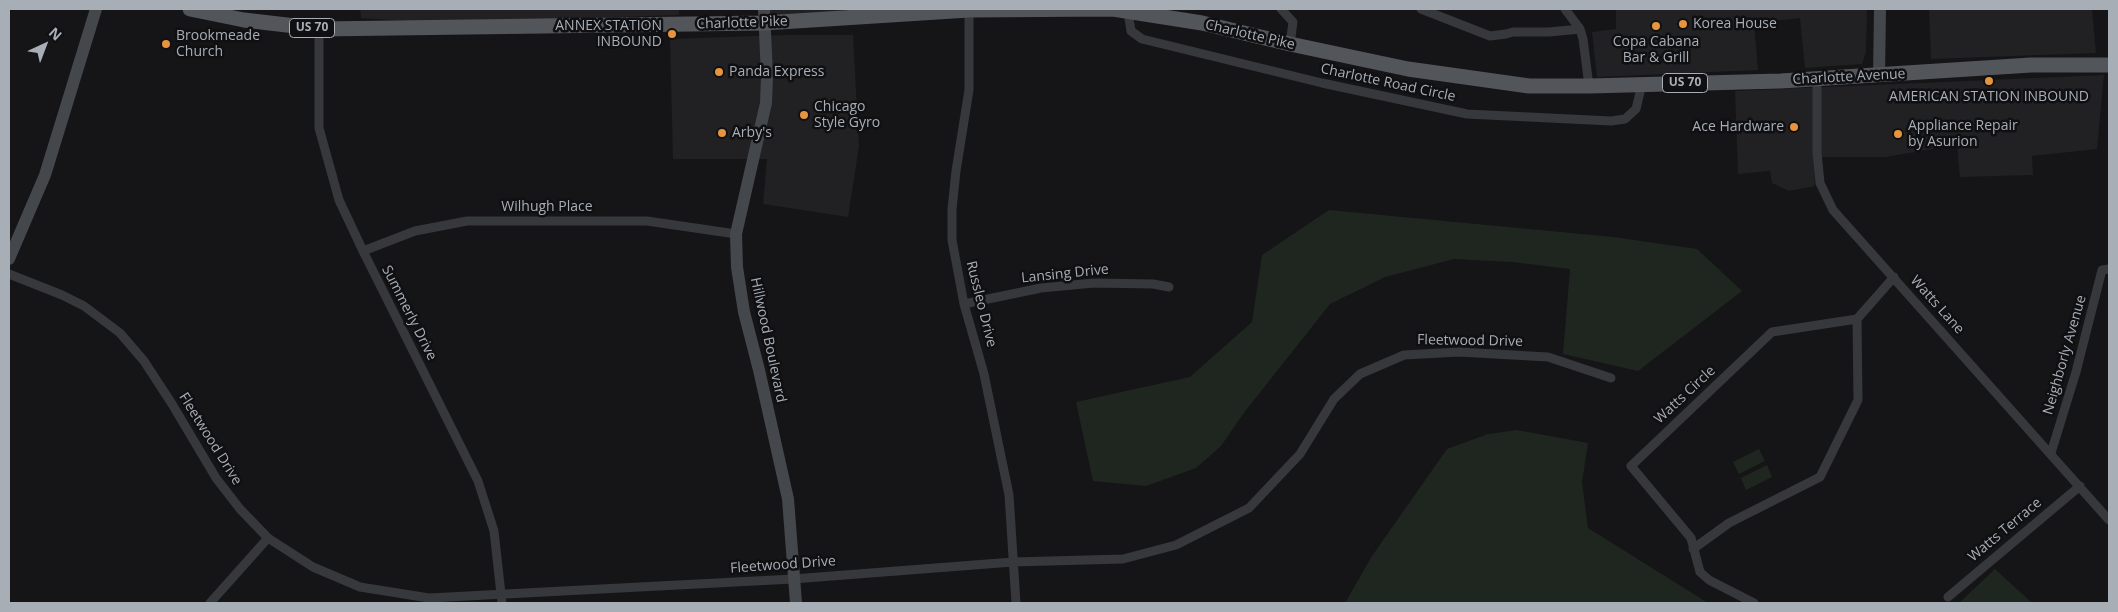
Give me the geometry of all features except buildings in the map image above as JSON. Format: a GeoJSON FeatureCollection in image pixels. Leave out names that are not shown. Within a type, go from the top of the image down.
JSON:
{"type":"FeatureCollection","features":[{"type":"Feature","properties":{"kind":"main road","name":"Charlotte Pike"},"geometry":{"type":"LineString","coordinates":[[190,9],[244,20],[319,29],[556,28],[764,16],[969,10],[1113,9],[1202,24],[1408,69],[1529,86],[1589,86]]}},
{"type":"Feature","properties":{"kind":"main road","name":"Charlotte Avenue"},"geometry":{"type":"LineString","coordinates":[[1589,86],[1817,79],[2031,66],[2109,65]]}},
{"type":"Feature","properties":{"kind":"street"},"geometry":{"type":"LineString","coordinates":[[9,258],[45,174],[96,9]]}},
{"type":"Feature","properties":{"kind":"street"},"geometry":{"type":"LineString","coordinates":[[1281,9],[1293,22],[1290,44]]}},
{"type":"Feature","properties":{"kind":"street"},"geometry":{"type":"LineString","coordinates":[[1422,9],[1490,36],[1513,32],[1549,32],[1580,29]]}},
{"type":"Feature","properties":{"kind":"street"},"geometry":{"type":"LineString","coordinates":[[1565,9],[1580,29],[1584,39],[1589,86]]}},
{"type":"Feature","properties":{"kind":"street"},"geometry":{"type":"LineString","coordinates":[[1879,76],[1880,9]]}},
{"type":"Feature","properties":{"kind":"street","name":"Russleo Drive"},"geometry":{"type":"LineString","coordinates":[[969,10],[969,90],[956,171],[952,209],[952,240],[964,304],[984,374],[1009,495],[1016,603]]}},
{"type":"Feature","properties":{"kind":"street","name":"Charlotte Road Circle"},"geometry":{"type":"LineString","coordinates":[[1128,12],[1131,31],[1142,40],[1322,83],[1467,114],[1612,121],[1625,119],[1636,109],[1642,84]]}},
{"type":"Feature","properties":{"kind":"street","name":"Hillwood Boulevard"},"geometry":{"type":"LineString","coordinates":[[764,16],[767,76],[766,103],[736,234],[737,267],[744,312],[788,499],[796,603]]}},
{"type":"Feature","properties":{"kind":"street","name":"Summerly Drive"},"geometry":{"type":"LineString","coordinates":[[319,29],[319,128],[339,200],[478,481],[494,531],[502,599]]}},
{"type":"Feature","properties":{"kind":"street","name":"Watts Lane"},"geometry":{"type":"LineString","coordinates":[[1817,79],[1817,153],[1820,182],[1833,210],[2109,520]]}},
{"type":"Feature","properties":{"kind":"street","name":"Wilhugh Place"},"geometry":{"type":"LineString","coordinates":[[363,251],[415,231],[467,221],[646,221],[736,234]]}},
{"type":"Feature","properties":{"kind":"street","name":"Neighborly Avenue"},"geometry":{"type":"LineString","coordinates":[[2051,453],[2076,372],[2102,270],[2109,270]]}},
{"type":"Feature","properties":{"kind":"street","name":"Fleetwood Drive"},"geometry":{"type":"LineString","coordinates":[[9,274],[84,306],[120,333],[149,368],[216,478],[240,509],[268,538],[313,567],[360,587],[429,598],[502,599],[1013,562],[1123,558],[1176,545],[1249,508],[1300,454],[1334,399],[1360,374],[1404,355],[1465,352],[1548,356],[1612,378]]}},
{"type":"Feature","properties":{"kind":"street"},"geometry":{"type":"LineString","coordinates":[[1694,549],[1729,522],[1820,477],[1858,400],[1857,319],[1894,278]]}},
{"type":"Feature","properties":{"kind":"street","name":"Lansing Drive"},"geometry":{"type":"LineString","coordinates":[[964,304],[1041,288],[1094,283],[1169,286]]}},
{"type":"Feature","properties":{"kind":"street","name":"Watts Circle"},"geometry":{"type":"LineString","coordinates":[[1754,603],[1709,580],[1700,572],[1691,538],[1631,466],[1772,332],[1857,319]]}},
{"type":"Feature","properties":{"kind":"street","name":"Watts Terrace"},"geometry":{"type":"LineString","coordinates":[[1948,596],[2080,486]]}},
{"type":"Feature","properties":{"kind":"street"},"geometry":{"type":"LineString","coordinates":[[210,603],[268,538]]}},
{"type":"Feature","properties":{"kind":"shaded area"},"geometry":{"type":"Polygon","coordinates":[[[360,9],[679,9],[679,15],[439,23],[361,18],[360,9]]]}},
{"type":"Feature","properties":{"kind":"shaded area"},"geometry":{"type":"Polygon","coordinates":[[[770,9],[904,9],[770,16],[770,9]]]}},
{"type":"Feature","properties":{"kind":"shaded area"},"geometry":{"type":"Polygon","coordinates":[[[1616,9],[1867,9],[1866,52],[1862,64],[1805,68],[1800,18],[1754,23],[1758,70],[1597,77],[1592,32],[1616,29],[1616,9]]]}},
{"type":"Feature","properties":{"kind":"shaded area"},"geometry":{"type":"Polygon","coordinates":[[[1929,9],[2092,9],[2096,53],[1931,59],[1929,9]]]}},
{"type":"Feature","properties":{"kind":"shaded area"},"geometry":{"type":"Polygon","coordinates":[[[853,35],[859,146],[848,217],[763,204],[767,159],[673,159],[670,39],[853,35]]]}},
{"type":"Feature","properties":{"kind":"shaded area"},"geometry":{"type":"Polygon","coordinates":[[[2104,75],[2097,149],[2032,156],[2033,175],[1960,177],[1957,145],[1885,157],[1813,157],[1815,186],[1789,191],[1772,183],[1770,171],[1738,174],[1735,91],[2104,75]]]}},
{"type":"Feature","properties":{"kind":"shaded area"},"geometry":{"type":"Polygon","coordinates":[[[1329,210],[1613,237],[1697,249],[1742,291],[1638,371],[1563,354],[1570,269],[1512,262],[1454,259],[1385,277],[1330,304],[1243,414],[1221,446],[1196,468],[1146,486],[1093,481],[1076,402],[1190,377],[1252,322],[1262,255],[1329,210]]]}},
{"type":"Feature","properties":{"kind":"shaded area"},"geometry":{"type":"Polygon","coordinates":[[[1517,430],[1588,443],[1582,482],[1588,528],[1708,603],[1345,603],[1372,556],[1447,449],[1488,434],[1517,430]]]}},
{"type":"Feature","properties":{"kind":"shaded area"},"geometry":{"type":"Polygon","coordinates":[[[1759,449],[1765,461],[1739,474],[1733,462],[1759,449]]]}},
{"type":"Feature","properties":{"kind":"shaded area"},"geometry":{"type":"Polygon","coordinates":[[[1767,465],[1772,477],[1746,490],[1741,478],[1767,465]]]}},
{"type":"Feature","properties":{"kind":"shaded area"},"geometry":{"type":"Polygon","coordinates":[[[1995,569],[2032,603],[1959,603],[1995,569]]]}},
{"type":"Feature","properties":{"kind":"place","name":"Korea House"},"geometry":{"type":"Point","coordinates":[1683,24]}},
{"type":"Feature","properties":{"kind":"place","name":"Copa Cabana Bar & Grill"},"geometry":{"type":"Point","coordinates":[1656,26]}},
{"type":"Feature","properties":{"kind":"place","name":"ANNEX STATION INBOUND"},"geometry":{"type":"Point","coordinates":[672,34]}},
{"type":"Feature","properties":{"kind":"place","name":"Brookmeade Church"},"geometry":{"type":"Point","coordinates":[166,44]}},
{"type":"Feature","properties":{"kind":"place","name":"Panda Express"},"geometry":{"type":"Point","coordinates":[719,72]}},
{"type":"Feature","properties":{"kind":"place","name":"AMERICAN STATION INBOUND"},"geometry":{"type":"Point","coordinates":[1989,81]}},
{"type":"Feature","properties":{"kind":"place","name":"Chicago Style Gyro"},"geometry":{"type":"Point","coordinates":[804,115]}},
{"type":"Feature","properties":{"kind":"place","name":"Ace Hardware"},"geometry":{"type":"Point","coordinates":[1794,127]}},
{"type":"Feature","properties":{"kind":"place","name":"Arby's"},"geometry":{"type":"Point","coordinates":[722,133]}},
{"type":"Feature","properties":{"kind":"place","name":"Appliance Repair by Asurion"},"geometry":{"type":"Point","coordinates":[1898,134]}}]}
